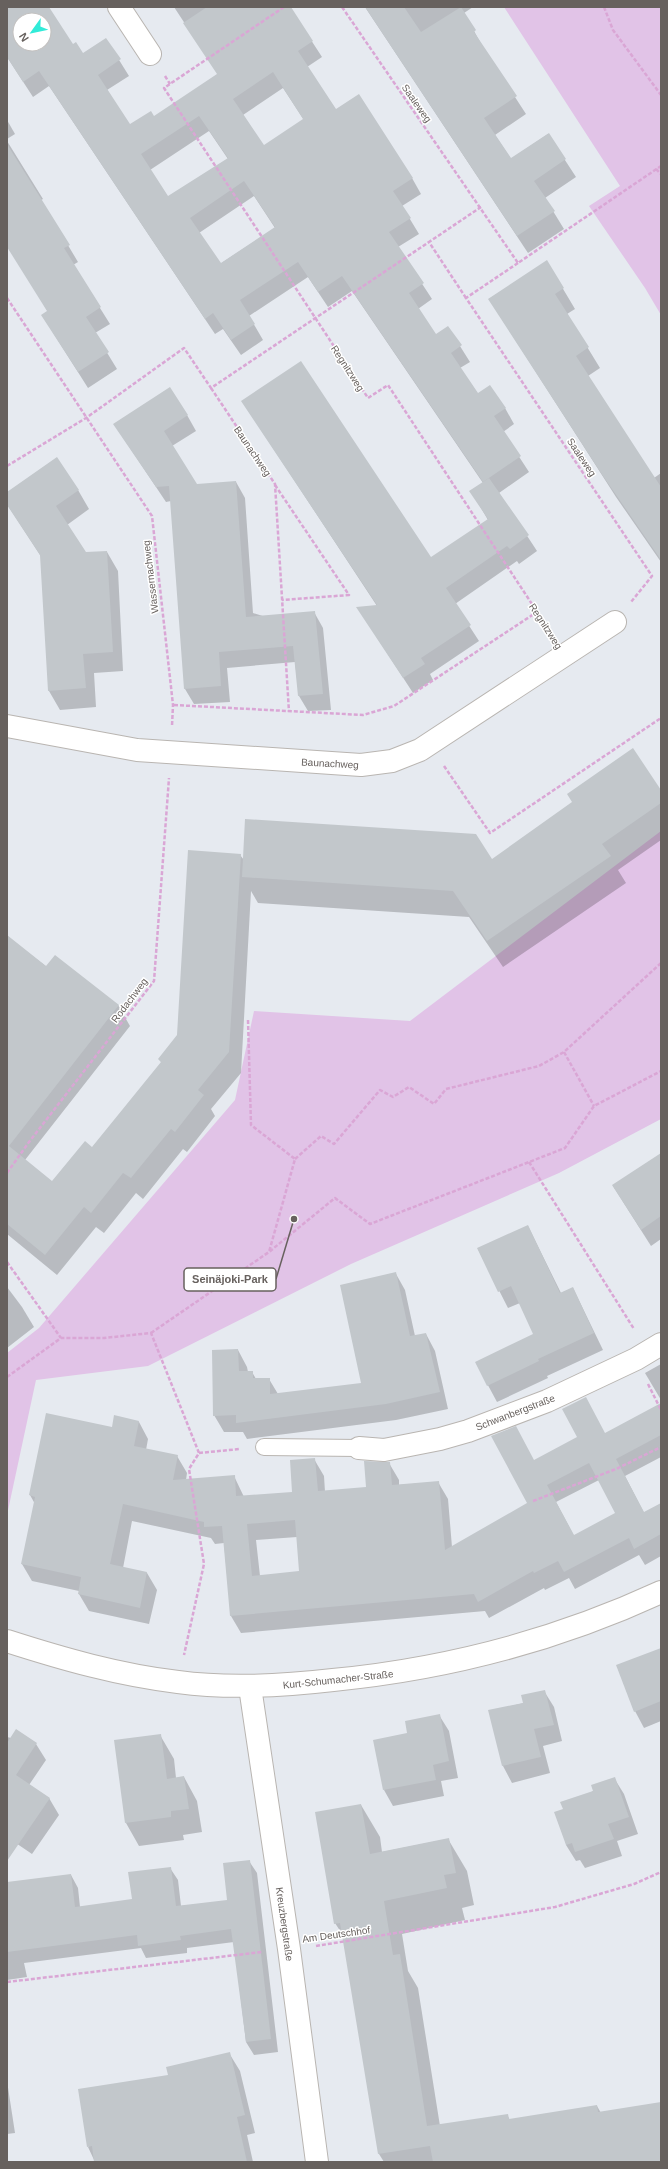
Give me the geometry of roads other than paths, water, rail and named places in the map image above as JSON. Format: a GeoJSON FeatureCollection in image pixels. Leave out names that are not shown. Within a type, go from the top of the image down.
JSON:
{"type":"FeatureCollection","features":[{"type":"Feature","properties":{"kind":"street"},"geometry":{"type":"LineString","coordinates":[[119,7],[150,54]]}},
{"type":"Feature","properties":{"kind":"street","name":"Baunachweg"},"geometry":{"type":"LineString","coordinates":[[7,726],[137,750],[361,765],[392,761],[429,745],[615,622]]}},
{"type":"Feature","properties":{"kind":"street","name":"Schwanbergstraße"},"geometry":{"type":"LineString","coordinates":[[359,1448],[384,1450],[440,1439],[468,1431],[547,1401],[654,1348]]}},
{"type":"Feature","properties":{"kind":"street","name":"Kurt-Schumacher-Straße"},"geometry":{"type":"LineString","coordinates":[[7,1641],[68,1660],[119,1672],[178,1682],[250,1687],[373,1676],[451,1663],[502,1650],[588,1623],[661,1592]]}},
{"type":"Feature","properties":{"kind":"street","name":"Kreuzbergstraße"},"geometry":{"type":"LineString","coordinates":[[250,1687],[289,1949],[316,2162]]}},
{"type":"Feature","properties":{"kind":"lane"},"geometry":{"type":"LineString","coordinates":[[264,1447],[359,1448]]}},
{"type":"Feature","properties":{"kind":"place","name":"Seinäjoki-Park"},"geometry":{"type":"Point","coordinates":[294,1219]}}]}
